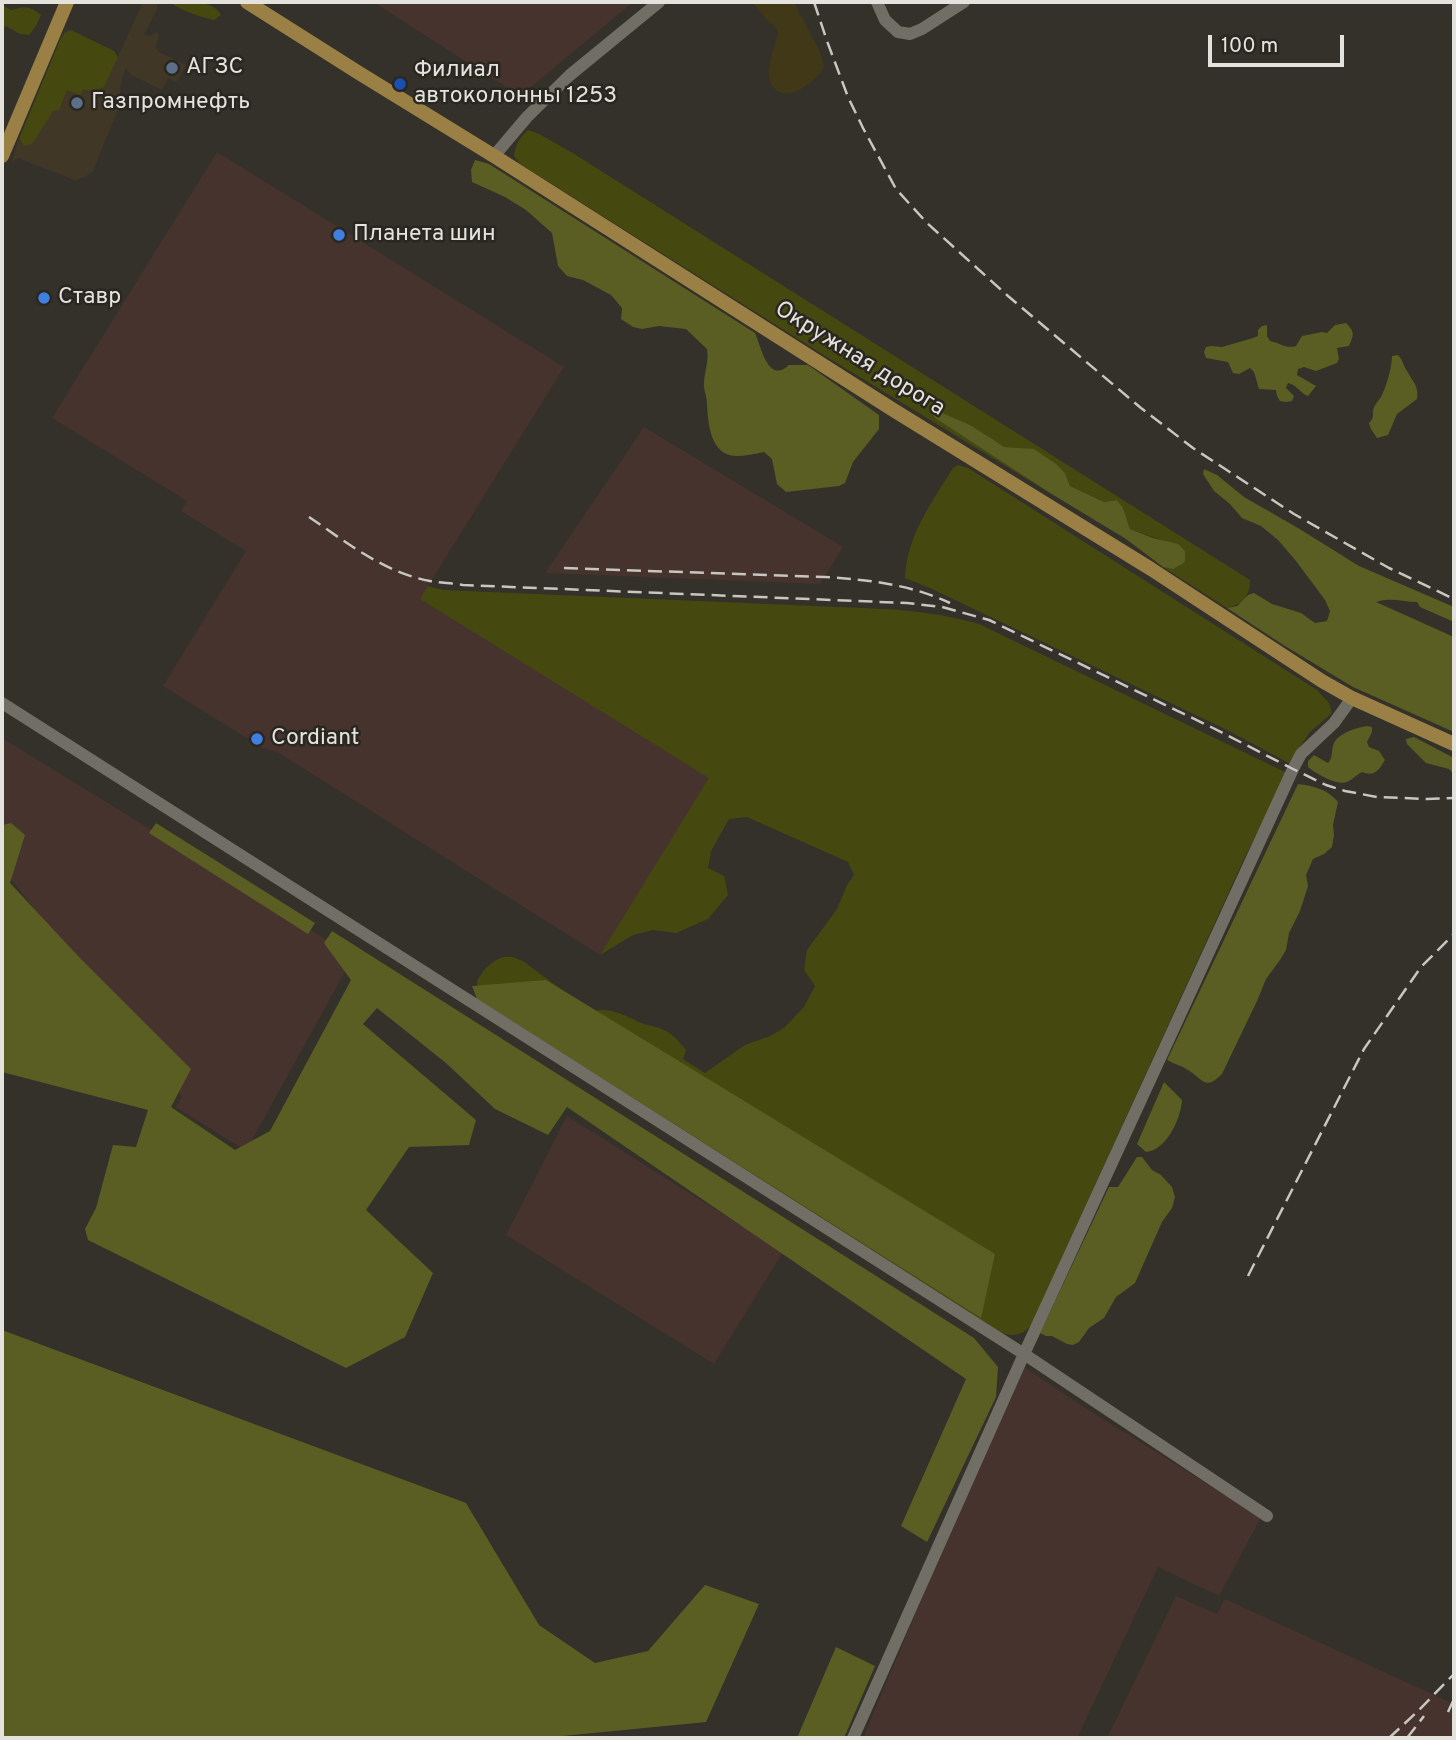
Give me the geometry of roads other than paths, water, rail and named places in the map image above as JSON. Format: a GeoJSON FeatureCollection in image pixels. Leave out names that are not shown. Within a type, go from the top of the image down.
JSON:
{"type":"FeatureCollection","features":[{"type":"Feature","properties":{"kind":"main road"},"geometry":{"type":"LineString","coordinates":[[2,156],[67,2]]}},
{"type":"Feature","properties":{"kind":"main road","name":"Окружная дорога"},"geometry":{"type":"LineString","coordinates":[[247,2],[1139,562],[1322,681],[1352,698],[1454,744]]}},
{"type":"Feature","properties":{"kind":"street"},"geometry":{"type":"LineString","coordinates":[[494,156],[527,117],[570,75],[659,2]]}},
{"type":"Feature","properties":{"kind":"street"},"geometry":{"type":"LineString","coordinates":[[877,2],[885,20],[898,32],[910,34],[964,2]]}},
{"type":"Feature","properties":{"kind":"street"},"geometry":{"type":"LineString","coordinates":[[853,1738],[1024,1354],[1293,769],[1301,754],[1334,723],[1352,698]]}},
{"type":"Feature","properties":{"kind":"street"},"geometry":{"type":"LineString","coordinates":[[2,703],[1024,1354],[1267,1516]]}},
{"type":"Feature","properties":{"kind":"railway"},"geometry":{"type":"LineString","coordinates":[[814,2],[848,97],[863,128],[896,189],[927,223],[1008,296],[1141,408],[1193,448],[1294,514],[1389,568],[1454,599]]}},
{"type":"Feature","properties":{"kind":"railway"},"geometry":{"type":"LineString","coordinates":[[309,517],[382,564],[413,577],[434,582],[907,603],[942,607],[989,620],[1326,785],[1377,797],[1454,798]]}},
{"type":"Feature","properties":{"kind":"railway"},"geometry":{"type":"LineString","coordinates":[[564,568],[841,578],[904,587],[950,603]]}},
{"type":"Feature","properties":{"kind":"railway"},"geometry":{"type":"LineString","coordinates":[[1248,1276],[1364,1049],[1421,967],[1454,934]]}},
{"type":"Feature","properties":{"kind":"railway"},"geometry":{"type":"LineString","coordinates":[[1389,1738],[1454,1674]]}},
{"type":"Feature","properties":{"kind":"railway"},"geometry":{"type":"LineString","coordinates":[[1448,1712],[1454,1699]]}},
{"type":"Feature","properties":{"kind":"railway"},"geometry":{"type":"LineString","coordinates":[[1407,1738],[1424,1716]]}},
{"type":"Feature","properties":{"kind":"place","name":"АГЗС"},"geometry":{"type":"Point","coordinates":[172,68]}},
{"type":"Feature","properties":{"kind":"place","name":"Филиал автоколонны 1253"},"geometry":{"type":"Point","coordinates":[400,84]}},
{"type":"Feature","properties":{"kind":"place","name":"Газпромнефть"},"geometry":{"type":"Point","coordinates":[77,103]}},
{"type":"Feature","properties":{"kind":"place","name":"Планета шин"},"geometry":{"type":"Point","coordinates":[339,235]}},
{"type":"Feature","properties":{"kind":"place","name":"Ставр"},"geometry":{"type":"Point","coordinates":[44,298]}},
{"type":"Feature","properties":{"kind":"place","name":"Cordiant"},"geometry":{"type":"Point","coordinates":[257,739]}}]}
